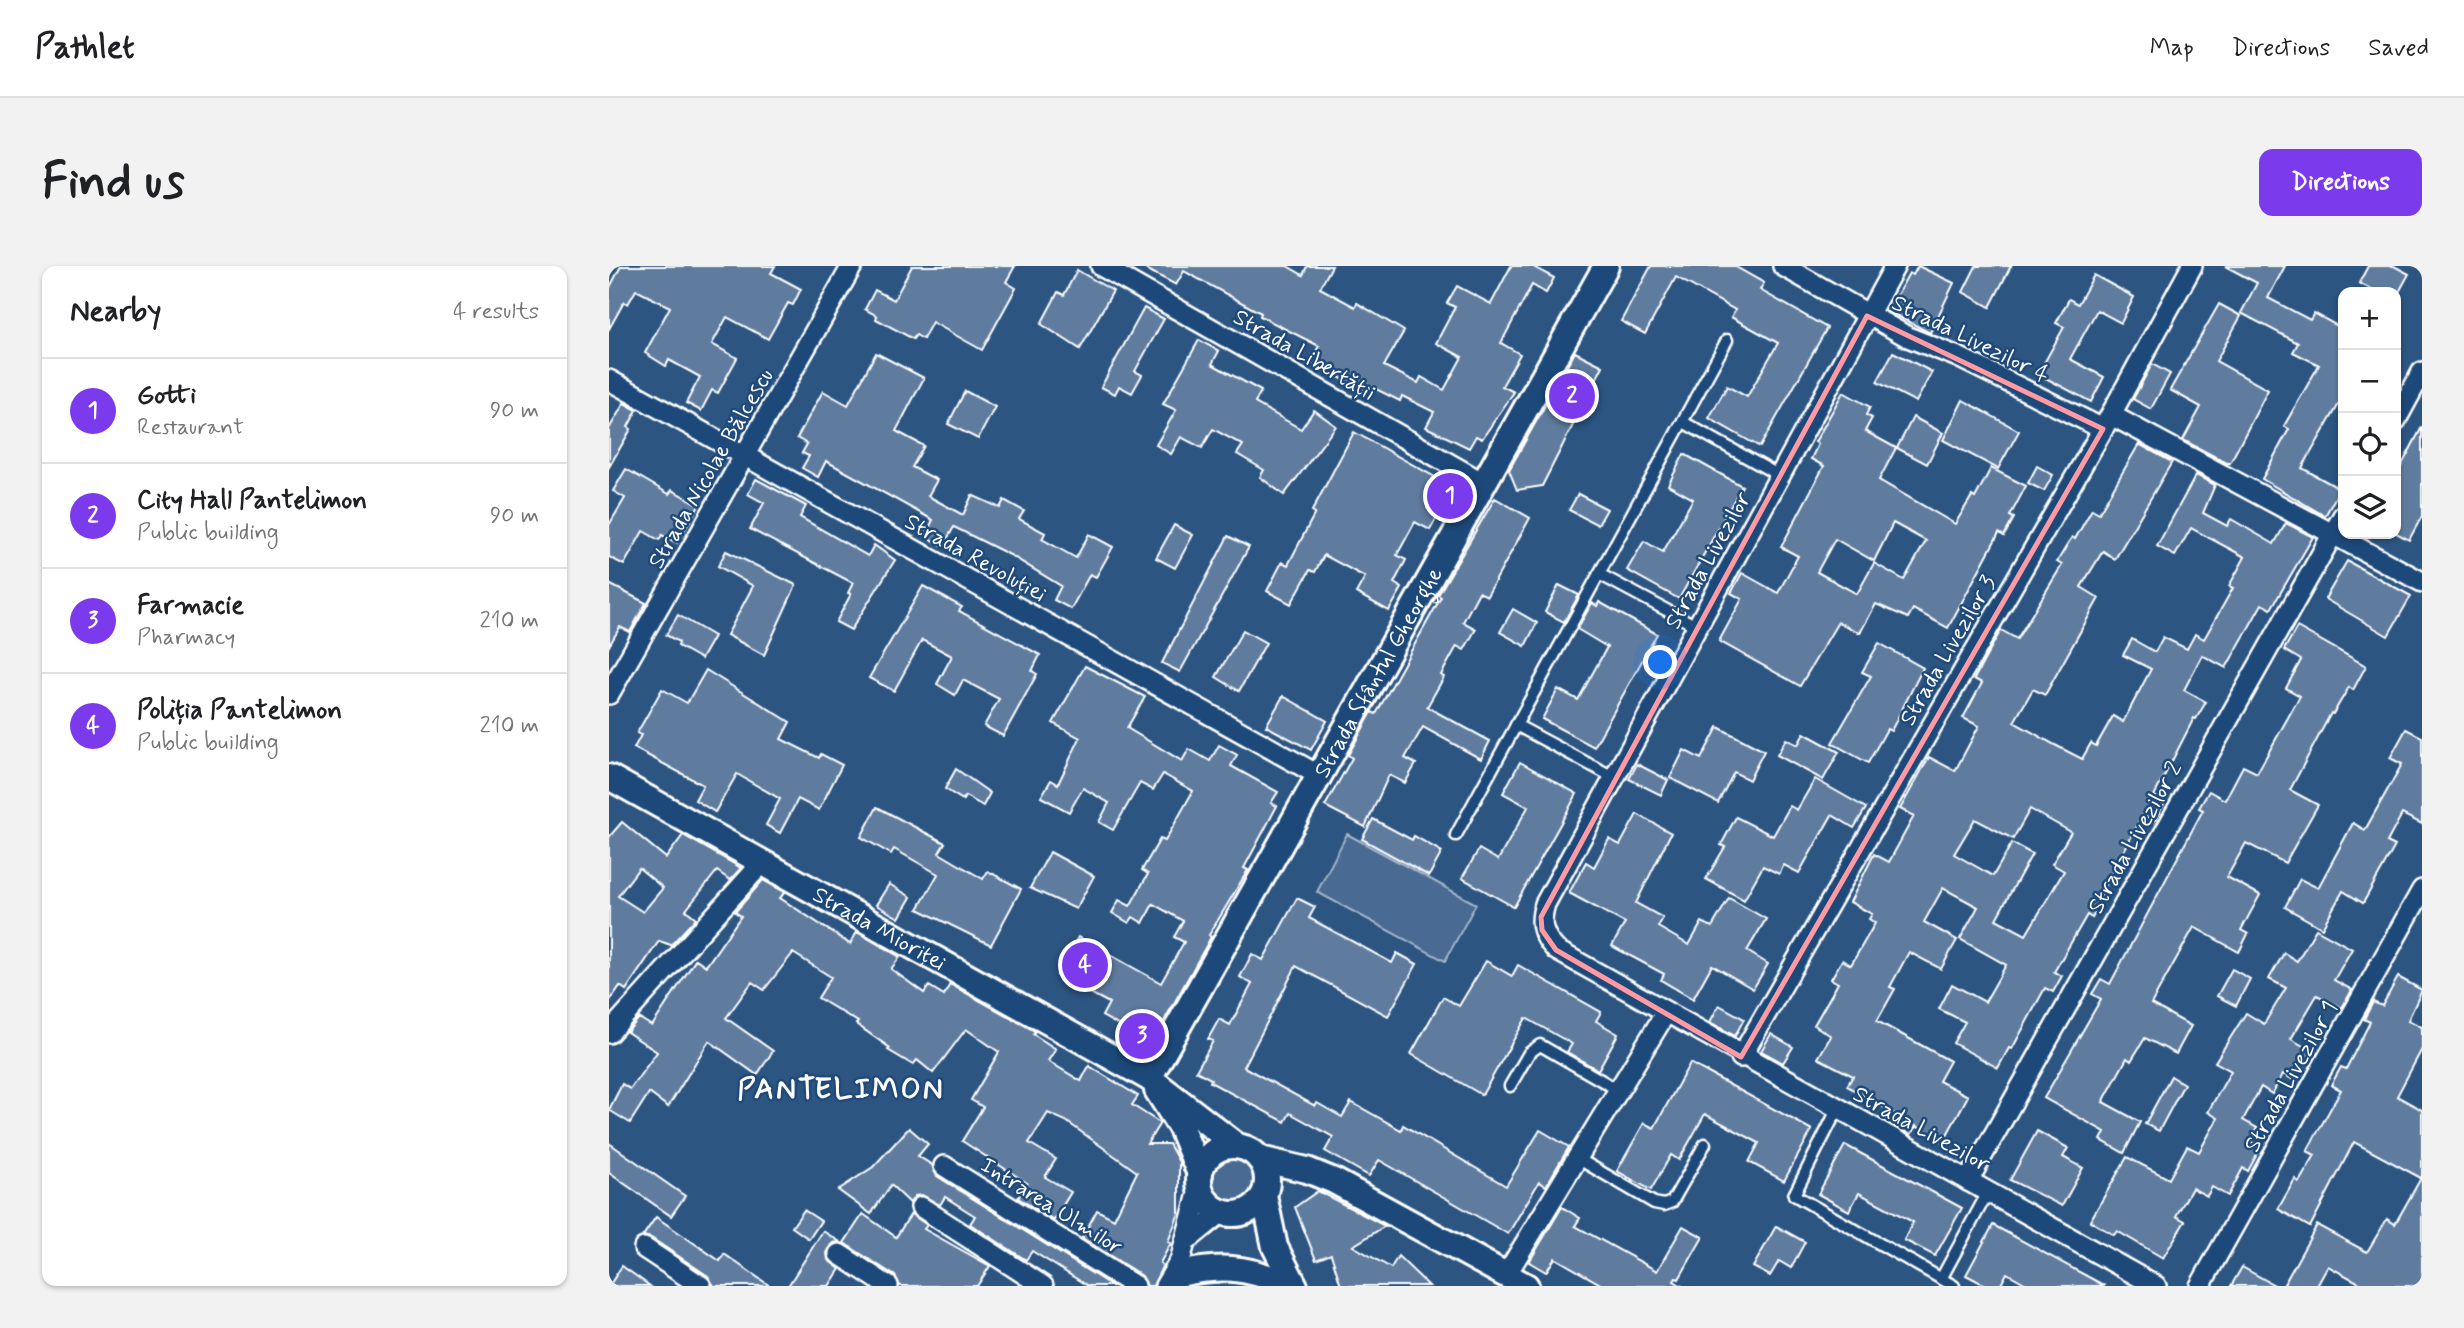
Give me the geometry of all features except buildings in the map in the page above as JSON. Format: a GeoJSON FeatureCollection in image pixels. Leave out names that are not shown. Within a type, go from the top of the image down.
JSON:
{"type":"FeatureCollection","features":[{"type":"Feature","properties":{"kind":"street","name":"Strada Nicolae Bălcescu"},"geometry":{"type":"LineString","coordinates":[[609,694],[852,266]]}},
{"type":"Feature","properties":{"kind":"street","name":"Strada Libertății"},"geometry":{"type":"LineString","coordinates":[[1101,266],[1485,484]]}},
{"type":"Feature","properties":{"kind":"street","name":"Strada Sfântul Gheorghe"},"geometry":{"type":"LineString","coordinates":[[1149,1078],[1606,266]]}},
{"type":"Feature","properties":{"kind":"street","name":"Strada Livezilor 4"},"geometry":{"type":"LineString","coordinates":[[1783,266],[1867,316],[2107,422],[2333,534],[2422,582]]}},
{"type":"Feature","properties":{"kind":"street","name":"Strada Livezilor"},"geometry":{"type":"LineString","coordinates":[[1895,266],[1545,904],[1541,917],[1542,930],[1556,950],[1665,1014],[1988,1192],[2130,1280],[2156,1286]]}},
{"type":"Feature","properties":{"kind":"street","name":"Strada Livezilor 3"},"geometry":{"type":"LineString","coordinates":[[1741,1057],[2107,422],[2192,266]]}},
{"type":"Feature","properties":{"kind":"street"},"geometry":{"type":"LineString","coordinates":[[2400,413],[2422,372]]}},
{"type":"Feature","properties":{"kind":"street","name":"Strada Revoluției"},"geometry":{"type":"LineString","coordinates":[[609,380],[1320,776]]}},
{"type":"Feature","properties":{"kind":"street","name":"Strada Livezilor 2"},"geometry":{"type":"LineString","coordinates":[[1968,1181],[2338,525]]}},
{"type":"Feature","properties":{"kind":"street","name":"Strada Mioriței"},"geometry":{"type":"LineString","coordinates":[[609,777],[1149,1078],[1237,1146]]}},
{"type":"Feature","properties":{"kind":"street"},"geometry":{"type":"LineString","coordinates":[[609,1033],[763,862]]}},
{"type":"Feature","properties":{"kind":"street","name":"Strada Livezilor 1"},"geometry":{"type":"LineString","coordinates":[[2200,1286],[2422,890]]}},
{"type":"Feature","properties":{"kind":"street"},"geometry":{"type":"LineString","coordinates":[[1260,1160],[1321,1175],[1516,1280],[1577,1158],[1665,1014]]}},
{"type":"Feature","properties":{"kind":"street","name":"Strada Mioriței"},"geometry":{"type":"LineString","coordinates":[[1149,1078],[1181,1128],[1200,1180]]}},
{"type":"Feature","properties":{"kind":"street"},"geometry":{"type":"LineString","coordinates":[[1170,1280],[1185,1242],[1200,1180],[1209,1156],[1217,1150],[1237,1146],[1246,1148],[1265,1168],[1265,1190],[1275,1247],[1294,1286]]}},
{"type":"Feature","properties":{"kind":"street","name":"Intrarea Ulmilor"},"geometry":{"type":"LineString","coordinates":[[944,1166],[1135,1286]]}},
{"type":"Feature","properties":{"kind":"street"},"geometry":{"type":"LineString","coordinates":[[1185,1242],[1229,1213],[1253,1208],[1265,1190],[1291,1178],[1321,1175]]}},
{"type":"Feature","properties":{"kind":"street"},"geometry":{"type":"LineString","coordinates":[[1200,1180],[1207,1202],[1229,1213],[1275,1247]]}},
{"type":"Feature","properties":{"kind":"street"},"geometry":{"type":"LineString","coordinates":[[921,1207],[1043,1286]]}},
{"type":"Feature","properties":{"kind":"street"},"geometry":{"type":"LineString","coordinates":[[644,1248],[702,1286]]}},
{"type":"Feature","properties":{"kind":"street"},"geometry":{"type":"LineString","coordinates":[[839,1254],[888,1286]]}},
{"type":"Feature","properties":{"kind":"street"},"geometry":{"type":"LineString","coordinates":[[1170,1280],[1213,1267],[1235,1267],[1267,1276],[1287,1286]]}},
{"type":"Feature","properties":{"kind":"lane"},"geometry":{"type":"LineString","coordinates":[[1456,835],[1727,340]]}},
{"type":"Feature","properties":{"kind":"lane"},"geometry":{"type":"LineString","coordinates":[[1683,422],[1780,476]]}},
{"type":"Feature","properties":{"kind":"lane"},"geometry":{"type":"LineString","coordinates":[[1599,574],[1698,627]]}},
{"type":"Feature","properties":{"kind":"lane"},"geometry":{"type":"LineString","coordinates":[[1516,724],[1615,778]]}},
{"type":"Feature","properties":{"kind":"lane"},"geometry":{"type":"LineString","coordinates":[[1510,1086],[1534,1046],[1540,1045],[1618,1090]]}},
{"type":"Feature","properties":{"kind":"lane"},"geometry":{"type":"LineString","coordinates":[[1837,1110],[1794,1195],[1954,1286]]}},
{"type":"Feature","properties":{"kind":"lane"},"geometry":{"type":"LineString","coordinates":[[1577,1158],[1654,1203],[1664,1205],[1672,1202],[1705,1144]]}},
{"type":"Feature","properties":{"kind":"lane"},"geometry":{"type":"LineString","coordinates":[[1941,1279],[1988,1192]]}},
{"type":"Feature","properties":{"kind":"highlighted area"},"geometry":{"type":"Polygon","coordinates":[[[1867,316],[2103,429],[1741,1057],[1556,950],[1542,930],[1541,917],[1867,316]]]}},
{"type":"Feature","properties":{"kind":"shaded area"},"geometry":{"type":"Polygon","coordinates":[[[1347,834],[1476,904],[1445,961],[1317,892],[1347,834]]]}},
{"type":"Feature","properties":{"kind":"shaded area"},"geometry":{"type":"Polygon","coordinates":[[[1233,1160],[1247,1166],[1253,1180],[1247,1194],[1233,1200],[1219,1194],[1213,1180],[1219,1166],[1233,1160]]]}},
{"type":"Feature","properties":{"kind":"place","name":"City Hall Pantelimon"},"geometry":{"type":"Point","coordinates":[1572,396]}},
{"type":"Feature","properties":{"kind":"place","name":"Gotti"},"geometry":{"type":"Point","coordinates":[1450,496]}},
{"type":"Feature","properties":{"kind":"place","name":"Poliția Pantelimon"},"geometry":{"type":"Point","coordinates":[1085,965]}},
{"type":"Feature","properties":{"kind":"place","name":"Farmacie"},"geometry":{"type":"Point","coordinates":[1142,1036]}},
{"type":"Feature","properties":{"kind":"district","name":"PANTELIMON"},"geometry":{"type":"Point","coordinates":[841,1088]}}]}
